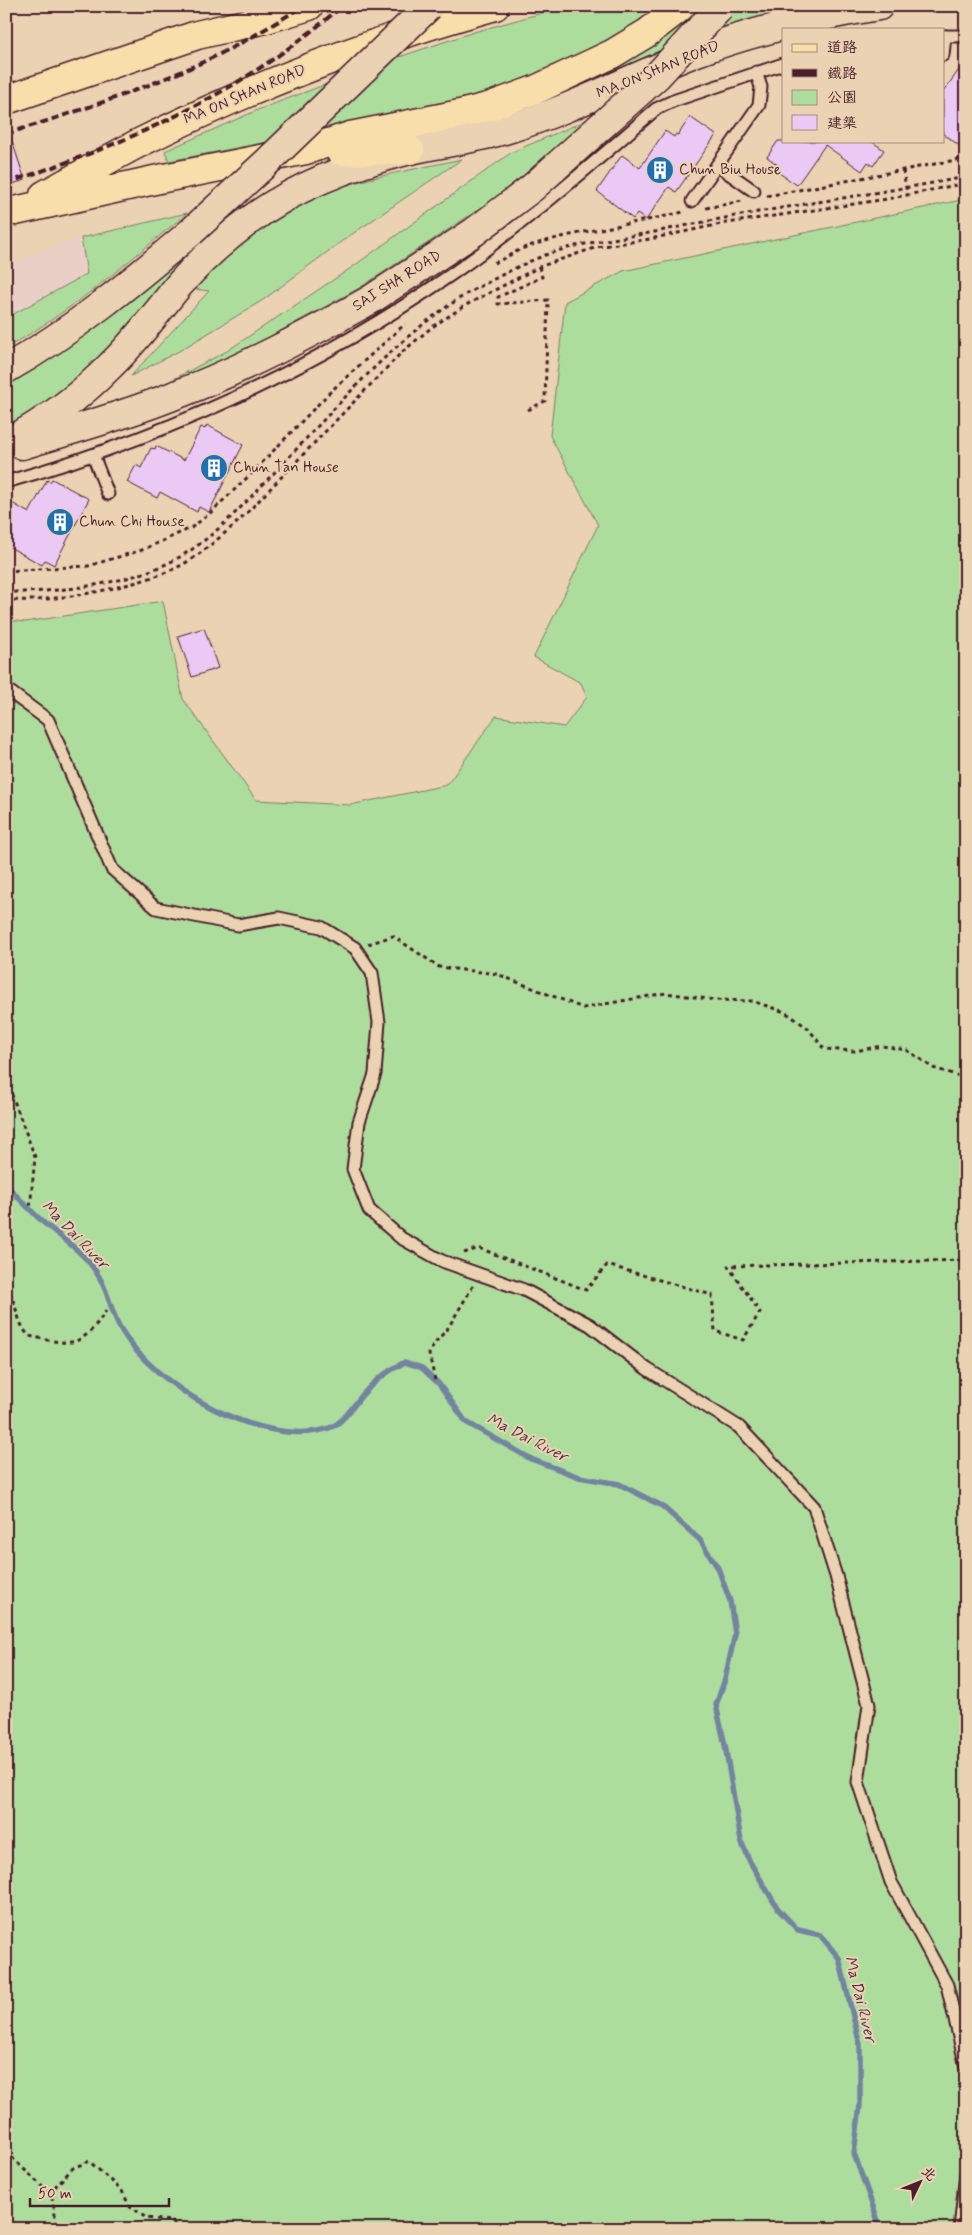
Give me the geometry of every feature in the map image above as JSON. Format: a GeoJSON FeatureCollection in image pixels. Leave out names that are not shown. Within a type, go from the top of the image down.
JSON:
{"type":"FeatureCollection","features":[{"type":"Feature","properties":{"kind":"main road"},"geometry":{"type":"LineString","coordinates":[[197,35],[251,6]]}},
{"type":"Feature","properties":{"kind":"main road"},"geometry":{"type":"LineString","coordinates":[[6,100],[197,35],[309,6]]}},
{"type":"Feature","properties":{"kind":"main road"},"geometry":{"type":"LineString","coordinates":[[6,370],[84,319],[191,232],[266,163],[429,6]]}},
{"type":"Feature","properties":{"kind":"main road","name":"MA ON SHAN ROAD"},"geometry":{"type":"LineString","coordinates":[[11,213],[139,143],[254,90],[320,63],[496,6]]}},
{"type":"Feature","properties":{"kind":"main road"},"geometry":{"type":"LineString","coordinates":[[11,213],[169,177],[306,150],[350,136],[491,106],[556,81],[632,42],[682,6]]}},
{"type":"Feature","properties":{"kind":"main road","name":"SAI SHA ROAD"},"geometry":{"type":"LineString","coordinates":[[6,449],[131,412],[194,388],[243,367],[311,333],[370,300],[474,232],[532,188],[658,76],[721,6]]}},
{"type":"Feature","properties":{"kind":"main road","name":"MA ON SHAN ROAD"},"geometry":{"type":"LineString","coordinates":[[6,443],[31,430],[89,386],[112,364],[201,262],[221,242],[252,219],[300,189],[351,168],[410,150],[462,141],[511,128],[697,52],[744,37],[800,21],[879,6]]}},
{"type":"Feature","properties":{"kind":"main road"},"geometry":{"type":"LineString","coordinates":[[306,150],[410,150]]}},
{"type":"Feature","properties":{"kind":"lane"},"geometry":{"type":"LineString","coordinates":[[944,36],[966,36]]}},
{"type":"Feature","properties":{"kind":"lane"},"geometry":{"type":"LineString","coordinates":[[6,482],[94,455],[201,414],[305,363],[428,290],[499,240],[656,109],[664,104],[782,64]]}},
{"type":"Feature","properties":{"kind":"lane"},"geometry":{"type":"LineString","coordinates":[[692,201],[759,105],[761,87],[756,72]]}},
{"type":"Feature","properties":{"kind":"lane"},"geometry":{"type":"LineString","coordinates":[[717,165],[755,196]]}},
{"type":"Feature","properties":{"kind":"lane"},"geometry":{"type":"LineString","coordinates":[[94,455],[108,494]]}},
{"type":"Feature","properties":{"kind":"lane"},"geometry":{"type":"LineString","coordinates":[[6,689],[48,720],[112,869],[156,908],[238,926],[279,918],[321,927],[355,948],[372,973],[380,1022],[375,1074],[360,1122],[352,1169],[369,1210],[401,1238],[442,1261],[524,1290],[590,1325],[647,1369],[739,1426],[814,1508],[836,1576],[869,1705],[858,1782],[892,1882],[947,1985],[966,2068]]}},
{"type":"Feature","properties":{"kind":"lane"},"geometry":{"type":"LineString","coordinates":[[960,2229],[966,2173]]}},
{"type":"Feature","properties":{"kind":"path"},"geometry":{"type":"LineString","coordinates":[[703,208],[755,196],[966,158]]}},
{"type":"Feature","properties":{"kind":"path"},"geometry":{"type":"LineString","coordinates":[[903,170],[907,194]]}},
{"type":"Feature","properties":{"kind":"path"},"geometry":{"type":"LineString","coordinates":[[6,592],[78,588],[134,575],[175,560],[223,525],[379,364],[429,319],[477,288],[538,258],[591,243],[723,217],[966,177]]}},
{"type":"Feature","properties":{"kind":"path"},"geometry":{"type":"LineString","coordinates":[[6,600],[81,595],[141,580],[179,566],[220,537],[240,520],[322,433],[409,346],[466,305],[540,267],[597,247],[966,183]]}},
{"type":"Feature","properties":{"kind":"path"},"geometry":{"type":"LineString","coordinates":[[491,265],[527,247],[554,239],[684,212]]}},
{"type":"Feature","properties":{"kind":"path"},"geometry":{"type":"LineString","coordinates":[[528,410],[545,401],[548,300],[498,304],[498,297],[542,277],[540,267]]}},
{"type":"Feature","properties":{"kind":"path"},"geometry":{"type":"LineString","coordinates":[[6,571],[88,566],[142,550],[190,528],[208,515],[246,479],[330,392],[406,323]]}},
{"type":"Feature","properties":{"kind":"path"},"geometry":{"type":"LineString","coordinates":[[355,948],[393,936],[438,967],[497,974],[583,1008],[666,993],[715,1000],[752,1001],[785,1012],[808,1028],[824,1049],[854,1051],[882,1046],[907,1050],[933,1068],[963,1077],[966,1082]]}},
{"type":"Feature","properties":{"kind":"path"},"geometry":{"type":"LineString","coordinates":[[6,1079],[35,1157],[30,1209]]}},
{"type":"Feature","properties":{"kind":"path"},"geometry":{"type":"LineString","coordinates":[[442,1261],[479,1248],[586,1290],[607,1265],[712,1295],[715,1331],[743,1340],[760,1312],[728,1266],[966,1260]]}},
{"type":"Feature","properties":{"kind":"path"},"geometry":{"type":"LineString","coordinates":[[434,1380],[429,1354],[435,1343],[448,1328],[475,1282]]}},
{"type":"Feature","properties":{"kind":"path"},"geometry":{"type":"LineString","coordinates":[[6,1286],[12,1294],[21,1325],[29,1336],[67,1343],[78,1342],[95,1327],[106,1311]]}},
{"type":"Feature","properties":{"kind":"path"},"geometry":{"type":"LineString","coordinates":[[6,2152],[49,2193],[54,2201],[57,2229]]}},
{"type":"Feature","properties":{"kind":"path"},"geometry":{"type":"LineString","coordinates":[[49,2193],[73,2168],[89,2162],[122,2191],[129,2205],[146,2218],[171,2221],[180,2229]]}},
{"type":"Feature","properties":{"kind":"shaded area"},"geometry":{"type":"Polygon","coordinates":[[[81,238],[87,274],[6,318],[6,264],[81,238]]]}},
{"type":"Feature","properties":{"kind":"green space"},"geometry":{"type":"Polygon","coordinates":[[[567,6],[664,6],[636,25],[578,58],[508,88],[437,109],[169,161],[165,151],[260,109],[399,57],[474,32],[567,6]]]}},
{"type":"Feature","properties":{"kind":"green space"},"geometry":{"type":"Polygon","coordinates":[[[690,6],[809,6],[710,30],[601,76],[655,43],[697,12],[690,6]]]}},
{"type":"Feature","properties":{"kind":"green space"},"geometry":{"type":"Polygon","coordinates":[[[599,115],[487,204],[361,287],[229,359],[139,397],[227,351],[351,268],[512,152],[599,115]]]}},
{"type":"Feature","properties":{"kind":"green space"},"geometry":{"type":"Polygon","coordinates":[[[462,159],[342,241],[263,300],[179,351],[131,376],[209,291],[194,289],[224,260],[271,222],[306,201],[332,189],[381,176],[462,159]]]}},
{"type":"Feature","properties":{"kind":"green space"},"geometry":{"type":"Polygon","coordinates":[[[966,199],[966,2229],[6,2229],[6,620],[25,622],[163,601],[183,699],[256,800],[350,805],[447,785],[496,716],[564,727],[587,697],[581,683],[534,657],[598,525],[550,436],[565,302],[623,271],[966,199]]]}},
{"type":"Feature","properties":{"kind":"green space"},"geometry":{"type":"Polygon","coordinates":[[[258,202],[102,362],[41,408],[6,427],[6,384],[88,333],[152,282],[236,209],[258,202]]]}},
{"type":"Feature","properties":{"kind":"green space"},"geometry":{"type":"Polygon","coordinates":[[[187,213],[77,302],[6,348],[6,318],[87,274],[81,238],[187,213]]]}},
{"type":"Feature","properties":{"kind":"building"},"geometry":{"type":"Polygon","coordinates":[[[966,60],[966,138],[960,146],[944,135],[944,91],[966,60]]]}},
{"type":"Feature","properties":{"kind":"building","name":"Chun Biu House"},"geometry":{"type":"Polygon","coordinates":[[[690,117],[716,135],[676,192],[669,187],[646,220],[637,214],[633,219],[597,191],[622,155],[640,168],[665,131],[674,137],[676,134],[678,135],[690,117]]]}},
{"type":"Feature","properties":{"kind":"building"},"geometry":{"type":"Polygon","coordinates":[[[9,132],[25,180],[6,186],[6,133],[9,132]]]}},
{"type":"Feature","properties":{"kind":"building"},"geometry":{"type":"Polygon","coordinates":[[[778,141],[872,142],[884,150],[873,166],[868,162],[862,171],[825,145],[797,185],[776,171],[779,166],[767,157],[778,141]]]}},
{"type":"Feature","properties":{"kind":"building","name":"Chun Tan House"},"geometry":{"type":"Polygon","coordinates":[[[207,425],[243,445],[209,512],[199,507],[197,512],[160,492],[157,498],[127,482],[136,465],[141,468],[151,448],[155,449],[156,446],[184,460],[201,427],[205,429],[207,425]]]}},
{"type":"Feature","properties":{"kind":"building","name":"Chun Chi House"},"geometry":{"type":"Polygon","coordinates":[[[52,479],[89,499],[54,565],[45,560],[42,565],[6,545],[6,515],[12,503],[29,513],[47,480],[50,482],[52,479]]]}},
{"type":"Feature","properties":{"kind":"building"},"geometry":{"type":"Polygon","coordinates":[[[204,628],[218,668],[192,677],[178,636],[204,628]]]}},
{"type":"Feature","properties":{"kind":"waterway","name":"Ma Dai River"},"geometry":{"type":"LineString","coordinates":[[6,1185],[44,1223],[80,1253],[93,1267],[102,1282],[118,1324],[138,1352],[159,1373],[213,1409],[244,1422],[274,1430],[303,1432],[329,1428],[344,1418],[378,1379],[405,1362],[422,1368],[439,1384],[466,1422],[531,1459],[579,1477],[619,1484],[662,1506],[700,1540],[718,1568],[730,1601],[735,1634],[725,1679],[716,1705],[725,1745],[741,1841],[750,1862],[778,1909],[798,1930],[820,1935],[839,1958],[860,2045],[860,2105],[854,2154],[881,2229]]}},
{"type":"Feature","properties":{"kind":"railway"},"geometry":{"type":"LineString","coordinates":[[6,134],[106,101],[179,73],[242,43],[303,6]]}},
{"type":"Feature","properties":{"kind":"railway"},"geometry":{"type":"LineString","coordinates":[[6,183],[98,150],[183,112],[224,90],[264,65],[342,6]]}},
{"type":"Feature","properties":{"kind":"place","name":"Chun Biu House"},"geometry":{"type":"Point","coordinates":[660,170]}},
{"type":"Feature","properties":{"kind":"place","name":"Chun Tan House"},"geometry":{"type":"Point","coordinates":[214,468]}},
{"type":"Feature","properties":{"kind":"place","name":"Chun Chi House"},"geometry":{"type":"Point","coordinates":[60,522]}}]}
